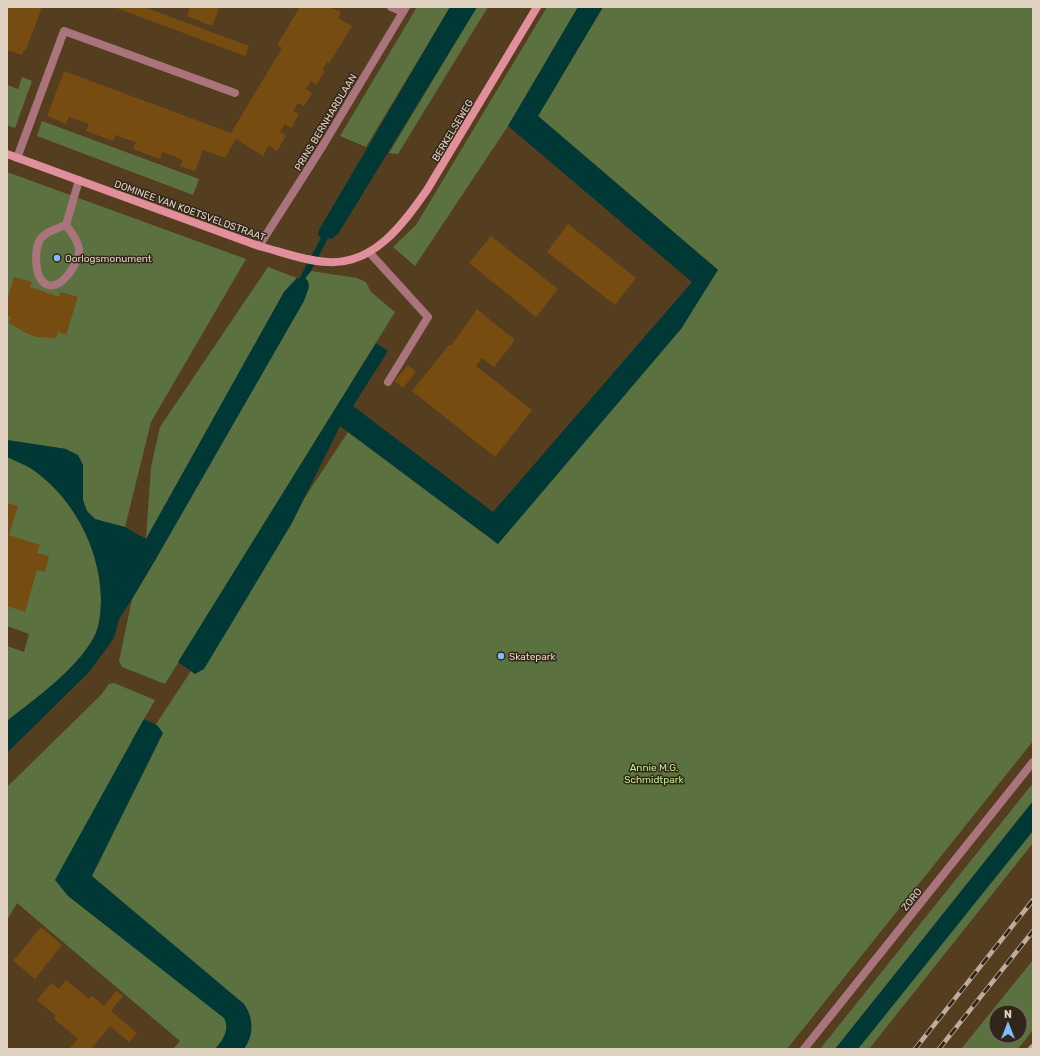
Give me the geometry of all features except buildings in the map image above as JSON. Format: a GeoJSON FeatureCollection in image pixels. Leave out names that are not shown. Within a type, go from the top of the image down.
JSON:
{"type":"FeatureCollection","features":[{"type":"Feature","properties":{"kind":"street"},"geometry":{"type":"LineString","coordinates":[[391,7],[404,9]]}},
{"type":"Feature","properties":{"kind":"street","name":"BERKELSEWEG"},"geometry":{"type":"LineString","coordinates":[[369,252],[391,237],[409,216],[427,190],[538,7]]}},
{"type":"Feature","properties":{"kind":"street","name":"PRINS BERNHARDLAAN"},"geometry":{"type":"LineString","coordinates":[[260,246],[322,147],[404,9]]}},
{"type":"Feature","properties":{"kind":"street"},"geometry":{"type":"LineString","coordinates":[[17,158],[64,31],[235,93]]}},
{"type":"Feature","properties":{"kind":"street","name":"DOMINEE VAN KOETSVELDSTRAAT"},"geometry":{"type":"LineString","coordinates":[[7,154],[260,246],[300,258],[328,262],[351,260],[369,252]]}},
{"type":"Feature","properties":{"kind":"street"},"geometry":{"type":"LineString","coordinates":[[66,225],[79,180]]}},
{"type":"Feature","properties":{"kind":"street"},"geometry":{"type":"LineString","coordinates":[[66,225],[74,236],[79,250],[75,265],[66,278],[55,284],[48,284],[41,280],[36,269],[36,253],[41,238],[53,229],[66,225]]}},
{"type":"Feature","properties":{"kind":"street"},"geometry":{"type":"LineString","coordinates":[[369,252],[428,317],[388,382]]}},
{"type":"Feature","properties":{"kind":"street","name":"ZORO"},"geometry":{"type":"LineString","coordinates":[[804,1049],[1033,762]]}},
{"type":"Feature","properties":{"kind":"green space"},"geometry":{"type":"Polygon","coordinates":[[[417,7],[450,7],[366,147],[340,136],[417,7]]]}},
{"type":"Feature","properties":{"kind":"green space"},"geometry":{"type":"Polygon","coordinates":[[[477,7],[488,7],[398,154],[389,153],[477,7]]]}},
{"type":"Feature","properties":{"kind":"green space"},"geometry":{"type":"Polygon","coordinates":[[[547,7],[578,7],[508,126],[415,266],[393,247],[416,225],[547,7]]]}},
{"type":"Feature","properties":{"kind":"green space","name":"Annie M.G. Schmidtpark"},"geometry":{"type":"Polygon","coordinates":[[[603,7],[1033,7],[1033,741],[787,1049],[173,1049],[180,1041],[17,903],[7,920],[7,787],[101,695],[109,684],[114,683],[155,700],[132,740],[141,747],[348,432],[498,544],[718,270],[538,116],[603,7]]]}},
{"type":"Feature","properties":{"kind":"green space"},"geometry":{"type":"Polygon","coordinates":[[[22,77],[32,81],[15,128],[7,125],[7,85],[18,89],[22,77]]]}},
{"type":"Feature","properties":{"kind":"green space"},"geometry":{"type":"Polygon","coordinates":[[[42,121],[199,179],[193,195],[37,136],[42,121]]]}},
{"type":"Feature","properties":{"kind":"green space"},"geometry":{"type":"Polygon","coordinates":[[[7,172],[246,259],[151,422],[125,527],[97,521],[89,514],[83,502],[82,494],[83,465],[66,449],[7,440],[7,172]]]}},
{"type":"Feature","properties":{"kind":"green space"},"geometry":{"type":"Polygon","coordinates":[[[268,267],[297,278],[284,292],[146,539],[151,467],[160,427],[268,267]]]}},
{"type":"Feature","properties":{"kind":"green space"},"geometry":{"type":"Polygon","coordinates":[[[311,271],[357,278],[366,282],[371,292],[395,312],[165,684],[122,667],[119,661],[132,599],[157,557],[305,279],[311,271]]]}},
{"type":"Feature","properties":{"kind":"green space"},"geometry":{"type":"Polygon","coordinates":[[[7,457],[32,469],[47,481],[72,509],[90,543],[96,561],[101,598],[98,628],[87,649],[55,682],[7,721],[7,646],[24,652],[29,634],[7,626],[7,457]]]}},
{"type":"Feature","properties":{"kind":"green space"},"geometry":{"type":"Polygon","coordinates":[[[1033,783],[1033,843],[869,1049],[820,1049],[1033,783]]]}},
{"type":"Feature","properties":{"kind":"green space"},"geometry":{"type":"Polygon","coordinates":[[[1033,960],[1033,1030],[1028,1036],[1028,1004],[997,1004],[1033,960]]]}},
{"type":"Feature","properties":{"kind":"green space"},"geometry":{"type":"Polygon","coordinates":[[[988,1016],[988,1044],[1022,1044],[1018,1049],[961,1049],[988,1016]]]}},
{"type":"Feature","properties":{"kind":"water"},"geometry":{"type":"Polygon","coordinates":[[[450,7],[477,7],[338,234],[331,239],[328,238],[311,271],[305,278],[308,281],[309,287],[304,301],[157,557],[119,619],[114,638],[89,672],[7,753],[7,721],[55,682],[87,649],[98,628],[101,598],[96,561],[90,543],[72,509],[47,481],[32,469],[7,457],[7,440],[66,449],[78,455],[83,465],[83,500],[87,511],[95,519],[125,527],[146,539],[284,292],[297,278],[299,279],[321,238],[318,235],[319,230],[450,7]]]}},
{"type":"Feature","properties":{"kind":"water"},"geometry":{"type":"Polygon","coordinates":[[[578,7],[603,7],[538,116],[718,270],[681,329],[498,544],[340,426],[292,523],[204,669],[195,674],[178,662],[376,343],[388,351],[353,406],[493,512],[692,282],[508,126],[578,7]]]}},
{"type":"Feature","properties":{"kind":"water"},"geometry":{"type":"Polygon","coordinates":[[[144,719],[157,725],[163,733],[92,876],[244,1004],[250,1015],[252,1026],[250,1038],[244,1049],[215,1049],[225,1035],[226,1022],[224,1018],[68,896],[55,880],[144,719]]]}},
{"type":"Feature","properties":{"kind":"water"},"geometry":{"type":"Polygon","coordinates":[[[1033,801],[1033,831],[858,1049],[835,1049],[1033,801]]]}},
{"type":"Feature","properties":{"kind":"railway"},"geometry":{"type":"LineString","coordinates":[[915,1049],[1033,900]]}},
{"type":"Feature","properties":{"kind":"railway"},"geometry":{"type":"LineString","coordinates":[[939,1049],[1033,931]]}},
{"type":"Feature","properties":{"kind":"place","name":"Oorlogsmonument"},"geometry":{"type":"Point","coordinates":[57,258]}},
{"type":"Feature","properties":{"kind":"place","name":"Skatepark"},"geometry":{"type":"Point","coordinates":[501,656]}}]}
